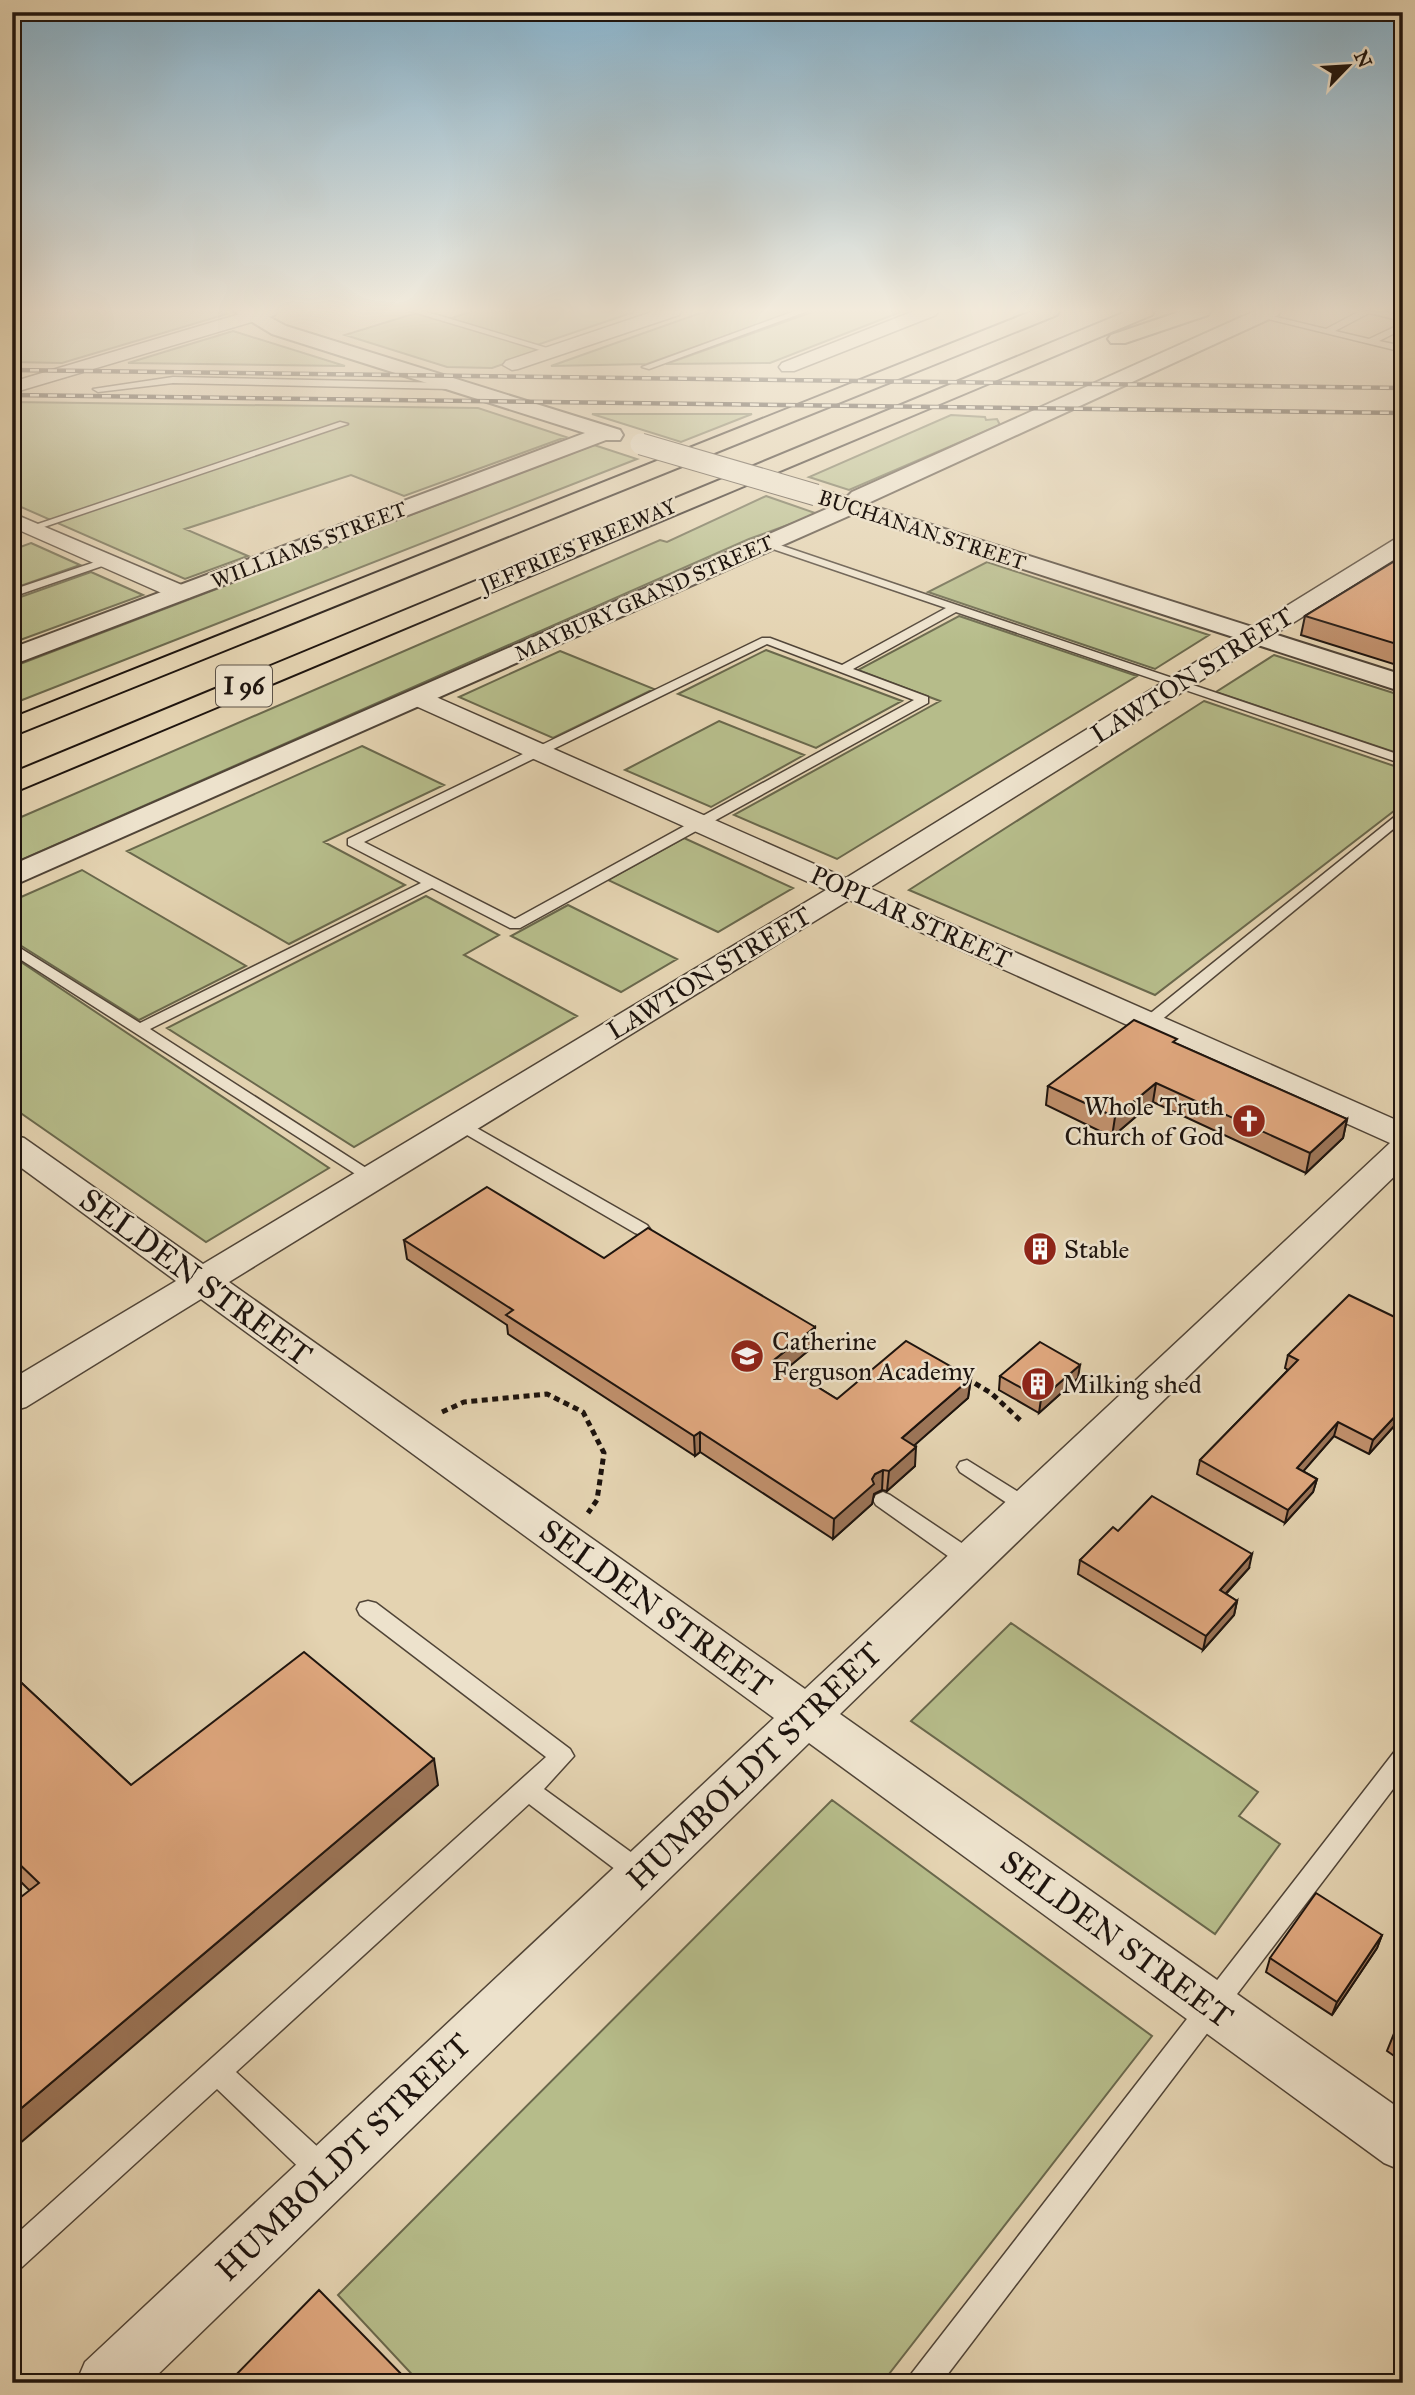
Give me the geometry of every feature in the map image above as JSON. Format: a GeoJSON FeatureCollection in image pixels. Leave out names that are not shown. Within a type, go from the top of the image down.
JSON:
{"type":"FeatureCollection","features":[{"type":"Feature","properties":{"kind":"highway","name":"JEFFRIES FREEWAY"},"geometry":{"type":"LineString","coordinates":[[12,728],[772,423]]}},
{"type":"Feature","properties":{"kind":"highway","name":"JEFFRIES FREEWAY"},"geometry":{"type":"LineString","coordinates":[[12,784],[874,423]]}},
{"type":"Feature","properties":{"kind":"highway"},"geometry":{"type":"LineString","coordinates":[[12,714],[307,610]]}},
{"type":"Feature","properties":{"kind":"street","name":"BUCHANAN STREET"},"geometry":{"type":"LineString","coordinates":[[571,423],[852,506],[1403,684]]}},
{"type":"Feature","properties":{"kind":"street","name":"MAYBURY GRAND STREET"},"geometry":{"type":"LineString","coordinates":[[12,877],[768,544],[852,506],[860,497],[1025,423]]}},
{"type":"Feature","properties":{"kind":"street","name":"WILLIAMS STREET"},"geometry":{"type":"LineString","coordinates":[[12,657],[605,433]]}},
{"type":"Feature","properties":{"kind":"street"},"geometry":{"type":"LineString","coordinates":[[18,527],[181,593]]}},
{"type":"Feature","properties":{"kind":"street","name":"LAWTON STREET"},"geometry":{"type":"LineString","coordinates":[[12,1397],[848,889],[1403,544]]}},
{"type":"Feature","properties":{"kind":"street","name":"POPLAR STREET"},"geometry":{"type":"LineString","coordinates":[[418,698],[1403,1136]]}},
{"type":"Feature","properties":{"kind":"street","name":"SELDEN STREET"},"geometry":{"type":"LineString","coordinates":[[12,1145],[1403,2144]]}},
{"type":"Feature","properties":{"kind":"street","name":"HUMBOLDT STREET"},"geometry":{"type":"LineString","coordinates":[[106,2383],[1403,1149]]}},
{"type":"Feature","properties":{"kind":"lane"},"geometry":{"type":"LineString","coordinates":[[18,527],[343,424]]}},
{"type":"Feature","properties":{"kind":"lane"},"geometry":{"type":"LineString","coordinates":[[768,544],[1403,760]]}},
{"type":"Feature","properties":{"kind":"lane"},"geometry":{"type":"LineString","coordinates":[[12,594],[107,561]]}},
{"type":"Feature","properties":{"kind":"lane"},"geometry":{"type":"LineString","coordinates":[[843,669],[955,608]]}},
{"type":"Feature","properties":{"kind":"lane"},"geometry":{"type":"LineString","coordinates":[[766,640],[924,700],[515,925],[353,842],[540,752],[766,640]]}},
{"type":"Feature","properties":{"kind":"lane"},"geometry":{"type":"LineString","coordinates":[[1148,1023],[1403,814]]}},
{"type":"Feature","properties":{"kind":"lane"},"geometry":{"type":"LineString","coordinates":[[139,1029],[432,883]]}},
{"type":"Feature","properties":{"kind":"lane"},"geometry":{"type":"LineString","coordinates":[[12,947],[371,1179]]}},
{"type":"Feature","properties":{"kind":"lane"},"geometry":{"type":"LineString","coordinates":[[461,1124],[641,1229]]}},
{"type":"Feature","properties":{"kind":"lane"},"geometry":{"type":"LineString","coordinates":[[967,1467],[1026,1506]]}},
{"type":"Feature","properties":{"kind":"lane"},"geometry":{"type":"LineString","coordinates":[[883,1500],[970,1560]]}},
{"type":"Feature","properties":{"kind":"lane"},"geometry":{"type":"LineString","coordinates":[[12,2257],[528,1790],[562,1756],[368,1609]]}},
{"type":"Feature","properties":{"kind":"lane"},"geometry":{"type":"LineString","coordinates":[[922,2383],[1403,1758]]}},
{"type":"Feature","properties":{"kind":"lane"},"geometry":{"type":"LineString","coordinates":[[528,1790],[641,1874]]}},
{"type":"Feature","properties":{"kind":"lane"},"geometry":{"type":"LineString","coordinates":[[217,2072],[326,2173]]}},
{"type":"Feature","properties":{"kind":"path"},"geometry":{"type":"LineString","coordinates":[[957,1373],[991,1393],[1021,1421]]}},
{"type":"Feature","properties":{"kind":"path"},"geometry":{"type":"LineString","coordinates":[[406,1429],[464,1402],[547,1394],[583,1412],[604,1453],[597,1500],[566,1544]]}},
{"type":"Feature","properties":{"kind":"green space"},"geometry":{"type":"Polygon","coordinates":[[[12,423],[523,423],[566,437],[404,496],[351,475],[185,529],[248,556],[185,579],[12,503],[12,423]]]}},
{"type":"Feature","properties":{"kind":"green space"},"geometry":{"type":"Polygon","coordinates":[[[620,423],[730,423],[681,442],[620,423]]]}},
{"type":"Feature","properties":{"kind":"green space"},"geometry":{"type":"Polygon","coordinates":[[[933,423],[999,423],[1000,425],[849,490],[809,477],[933,423]]]}},
{"type":"Feature","properties":{"kind":"green space"},"geometry":{"type":"Polygon","coordinates":[[[594,445],[637,459],[12,704],[12,667],[594,445]]]}},
{"type":"Feature","properties":{"kind":"green space"},"geometry":{"type":"Polygon","coordinates":[[[766,496],[818,514],[749,539],[12,864],[12,821],[660,540],[667,542],[766,496]]]}},
{"type":"Feature","properties":{"kind":"green space"},"geometry":{"type":"Polygon","coordinates":[[[31,543],[80,565],[12,589],[12,550],[31,543]]]}},
{"type":"Feature","properties":{"kind":"green space"},"geometry":{"type":"Polygon","coordinates":[[[987,562],[1209,635],[1155,669],[928,592],[987,562]]]}},
{"type":"Feature","properties":{"kind":"green space"},"geometry":{"type":"Polygon","coordinates":[[[91,572],[143,595],[12,643],[12,600],[91,572]]]}},
{"type":"Feature","properties":{"kind":"green space"},"geometry":{"type":"Polygon","coordinates":[[[959,616],[1137,676],[837,859],[734,815],[940,701],[858,670],[959,616]]]}},
{"type":"Feature","properties":{"kind":"green space"},"geometry":{"type":"Polygon","coordinates":[[[766,650],[902,701],[816,748],[678,694],[766,650]]]}},
{"type":"Feature","properties":{"kind":"green space"},"geometry":{"type":"Polygon","coordinates":[[[560,651],[654,689],[553,738],[459,697],[560,651]]]}},
{"type":"Feature","properties":{"kind":"green space"},"geometry":{"type":"Polygon","coordinates":[[[1274,655],[1403,696],[1403,755],[1216,692],[1274,655]]]}},
{"type":"Feature","properties":{"kind":"green space"},"geometry":{"type":"Polygon","coordinates":[[[1204,701],[1403,769],[1403,804],[1155,995],[909,890],[1204,701]]]}},
{"type":"Feature","properties":{"kind":"green space"},"geometry":{"type":"Polygon","coordinates":[[[719,721],[804,755],[711,807],[625,770],[719,721]]]}},
{"type":"Feature","properties":{"kind":"green space"},"geometry":{"type":"Polygon","coordinates":[[[362,746],[444,785],[324,842],[405,885],[289,944],[127,851],[362,746]]]}},
{"type":"Feature","properties":{"kind":"green space"},"geometry":{"type":"Polygon","coordinates":[[[684,838],[793,888],[718,932],[608,880],[684,838]]]}},
{"type":"Feature","properties":{"kind":"green space"},"geometry":{"type":"Polygon","coordinates":[[[82,870],[246,966],[139,1020],[12,940],[12,901],[82,870]]]}},
{"type":"Feature","properties":{"kind":"green space"},"geometry":{"type":"Polygon","coordinates":[[[426,896],[499,935],[464,955],[577,1016],[354,1147],[167,1028],[426,896]]]}},
{"type":"Feature","properties":{"kind":"green space"},"geometry":{"type":"Polygon","coordinates":[[[568,905],[677,959],[621,992],[511,936],[568,905]]]}},
{"type":"Feature","properties":{"kind":"green space"},"geometry":{"type":"Polygon","coordinates":[[[12,956],[329,1168],[206,1242],[12,1107],[12,956]]]}},
{"type":"Feature","properties":{"kind":"green space"},"geometry":{"type":"Polygon","coordinates":[[[1011,1623],[1258,1792],[1239,1816],[1280,1844],[1215,1934],[911,1721],[1011,1623]]]}},
{"type":"Feature","properties":{"kind":"green space"},"geometry":{"type":"Polygon","coordinates":[[[832,1800],[1152,2036],[882,2383],[420,2383],[338,2295],[832,1800]]]}},
{"type":"Feature","properties":{"kind":"building"},"geometry":{"type":"Polygon","coordinates":[[[1403,556],[1403,646],[1305,616],[1403,556]]]}},
{"type":"Feature","properties":{"kind":"building","name":"Whole Truth Church of God"},"geometry":{"type":"Polygon","coordinates":[[[1134,1020],[1177,1039],[1173,1042],[1347,1119],[1310,1153],[1156,1083],[1115,1117],[1048,1086],[1134,1020]]]}},
{"type":"Feature","properties":{"kind":"building"},"geometry":{"type":"Polygon","coordinates":[[[487,1187],[604,1258],[648,1228],[815,1327],[774,1360],[837,1399],[906,1341],[971,1378],[902,1438],[916,1447],[889,1471],[883,1470],[875,1474],[872,1479],[874,1484],[834,1519],[700,1432],[694,1436],[506,1315],[513,1310],[404,1240],[487,1187]]]}},
{"type":"Feature","properties":{"kind":"building"},"geometry":{"type":"Polygon","coordinates":[[[1349,1295],[1403,1321],[1403,1414],[1399,1412],[1373,1440],[1338,1422],[1297,1468],[1317,1479],[1288,1510],[1200,1460],[1298,1360],[1288,1355],[1349,1295]]]}},
{"type":"Feature","properties":{"kind":"building"},"geometry":{"type":"Polygon","coordinates":[[[1040,1342],[1080,1365],[1041,1399],[1000,1376],[1040,1342]]]}},
{"type":"Feature","properties":{"kind":"building"},"geometry":{"type":"Polygon","coordinates":[[[1152,1496],[1252,1554],[1220,1590],[1237,1601],[1206,1636],[1080,1560],[1113,1527],[1118,1531],[1152,1496]]]}},
{"type":"Feature","properties":{"kind":"building"},"geometry":{"type":"Polygon","coordinates":[[[304,1652],[434,1759],[12,2116],[12,1904],[39,1883],[12,1857],[12,1674],[131,1785],[304,1652]]]}},
{"type":"Feature","properties":{"kind":"building"},"geometry":{"type":"Polygon","coordinates":[[[1316,1893],[1382,1935],[1337,2002],[1270,1958],[1316,1893]]]}},
{"type":"Feature","properties":{"kind":"building"},"geometry":{"type":"Polygon","coordinates":[[[1403,2020],[1403,2037],[1395,2031],[1403,2020]]]}},
{"type":"Feature","properties":{"kind":"building"},"geometry":{"type":"Polygon","coordinates":[[[319,2290],[410,2383],[228,2383],[319,2290]]]}},
{"type":"Feature","properties":{"kind":"place","name":"Whole Truth Church of God"},"geometry":{"type":"Point","coordinates":[1249,1121]}},
{"type":"Feature","properties":{"kind":"place","name":"Stable"},"geometry":{"type":"Point","coordinates":[1040,1249]}},
{"type":"Feature","properties":{"kind":"place","name":"Catherine Ferguson Academy"},"geometry":{"type":"Point","coordinates":[747,1356]}},
{"type":"Feature","properties":{"kind":"place","name":"Milking shed"},"geometry":{"type":"Point","coordinates":[1038,1384]}}]}
